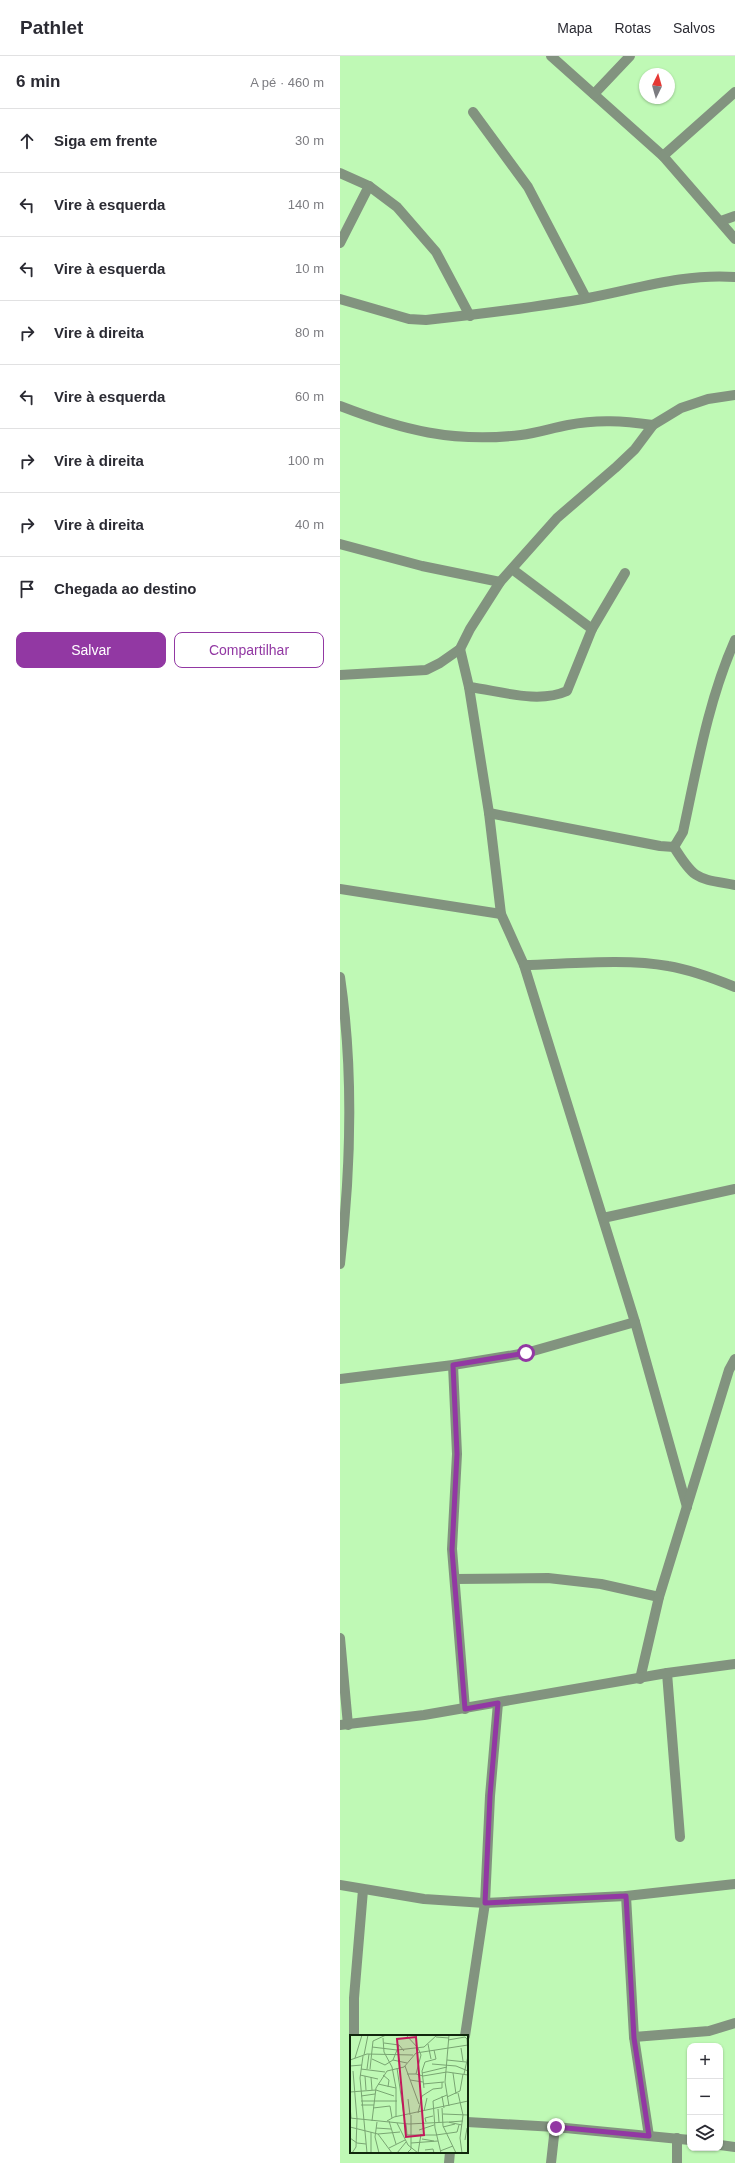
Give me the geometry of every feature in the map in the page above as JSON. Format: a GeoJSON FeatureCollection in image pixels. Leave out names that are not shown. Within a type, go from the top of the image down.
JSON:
{"type":"FeatureCollection","features":[{"type":"Feature","properties":{"kind":"street"},"geometry":{"type":"LineString","coordinates":[[551,56],[663,156],[721,221],[735,239]]}},
{"type":"Feature","properties":{"kind":"street"},"geometry":{"type":"LineString","coordinates":[[594,94],[630,56]]}},
{"type":"Feature","properties":{"kind":"street"},"geometry":{"type":"LineString","coordinates":[[663,156],[735,92]]}},
{"type":"Feature","properties":{"kind":"street"},"geometry":{"type":"LineString","coordinates":[[473,112],[528,187],[586,298]]}},
{"type":"Feature","properties":{"kind":"street"},"geometry":{"type":"LineString","coordinates":[[340,173],[369,186],[397,207],[436,252],[470,316]]}},
{"type":"Feature","properties":{"kind":"street"},"geometry":{"type":"LineString","coordinates":[[340,243],[369,186]]}},
{"type":"Feature","properties":{"kind":"street"},"geometry":{"type":"LineString","coordinates":[[721,221],[735,216]]}},
{"type":"Feature","properties":{"kind":"street"},"geometry":{"type":"LineString","coordinates":[[340,299],[409,319],[426,320],[470,316],[586,298],[680,280],[716,276],[735,277]]}},
{"type":"Feature","properties":{"kind":"street"},"geometry":{"type":"LineString","coordinates":[[340,675],[426,670],[440,663],[460,649],[470,629],[500,582],[557,518],[635,449],[653,425],[681,408],[708,399],[735,395]]}},
{"type":"Feature","properties":{"kind":"street"},"geometry":{"type":"LineString","coordinates":[[340,406],[376,420],[427,434],[470,438],[521,435],[569,424],[617,420],[653,425]]}},
{"type":"Feature","properties":{"kind":"street"},"geometry":{"type":"LineString","coordinates":[[340,544],[422,566],[500,582]]}},
{"type":"Feature","properties":{"kind":"street"},"geometry":{"type":"LineString","coordinates":[[512,569],[592,629]]}},
{"type":"Feature","properties":{"kind":"street"},"geometry":{"type":"LineString","coordinates":[[469,687],[537,697],[554,696],[567,691],[592,629],[625,573]]}},
{"type":"Feature","properties":{"kind":"street"},"geometry":{"type":"LineString","coordinates":[[674,847],[683,832],[710,710],[725,663],[735,640]]}},
{"type":"Feature","properties":{"kind":"street"},"geometry":{"type":"LineString","coordinates":[[460,649],[469,687],[489,814],[501,914],[524,965],[603,1218],[635,1322],[686,1507]]}},
{"type":"Feature","properties":{"kind":"street"},"geometry":{"type":"LineString","coordinates":[[489,814],[660,846],[674,847]]}},
{"type":"Feature","properties":{"kind":"street"},"geometry":{"type":"LineString","coordinates":[[674,847],[693,875],[707,880],[735,885]]}},
{"type":"Feature","properties":{"kind":"street"},"geometry":{"type":"LineString","coordinates":[[340,889],[501,914]]}},
{"type":"Feature","properties":{"kind":"street"},"geometry":{"type":"LineString","coordinates":[[524,965],[638,963],[667,965],[704,974],[735,987]]}},
{"type":"Feature","properties":{"kind":"street"},"geometry":{"type":"LineString","coordinates":[[340,977],[350,1122],[340,1264]]}},
{"type":"Feature","properties":{"kind":"street"},"geometry":{"type":"LineString","coordinates":[[603,1218],[735,1189]]}},
{"type":"Feature","properties":{"kind":"street"},"geometry":{"type":"LineString","coordinates":[[340,1379],[453,1365],[526,1353],[635,1322]]}},
{"type":"Feature","properties":{"kind":"street"},"geometry":{"type":"LineString","coordinates":[[640,1679],[658,1597],[729,1370],[735,1359]]}},
{"type":"Feature","properties":{"kind":"street"},"geometry":{"type":"LineString","coordinates":[[453,1365],[457,1454],[452,1522],[465,1709]]}},
{"type":"Feature","properties":{"kind":"street"},"geometry":{"type":"LineString","coordinates":[[455,1579],[548,1578],[601,1584],[658,1597]]}},
{"type":"Feature","properties":{"kind":"street"},"geometry":{"type":"LineString","coordinates":[[340,1638],[344,1725],[465,1709],[667,1673],[735,1664]]}},
{"type":"Feature","properties":{"kind":"street"},"geometry":{"type":"LineString","coordinates":[[667,1673],[680,1838]]}},
{"type":"Feature","properties":{"kind":"street"},"geometry":{"type":"LineString","coordinates":[[465,2035],[485,1903],[490,1796],[498,1703]]}},
{"type":"Feature","properties":{"kind":"street"},"geometry":{"type":"LineString","coordinates":[[340,1885],[424,1899],[485,1903],[626,1896],[735,1884]]}},
{"type":"Feature","properties":{"kind":"street"},"geometry":{"type":"LineString","coordinates":[[354,2035],[354,1998],[363,1890]]}},
{"type":"Feature","properties":{"kind":"street"},"geometry":{"type":"LineString","coordinates":[[626,1896],[634,2038],[649,2136]]}},
{"type":"Feature","properties":{"kind":"street"},"geometry":{"type":"LineString","coordinates":[[634,2038],[709,2030],[735,2023]]}},
{"type":"Feature","properties":{"kind":"street"},"geometry":{"type":"LineString","coordinates":[[468,2122],[556,2127],[687,2140]]}},
{"type":"Feature","properties":{"kind":"street"},"geometry":{"type":"LineString","coordinates":[[551,2163],[556,2127]]}},
{"type":"Feature","properties":{"kind":"street"},"geometry":{"type":"LineString","coordinates":[[677,2138],[677,2163]]}},
{"type":"Feature","properties":{"kind":"street"},"geometry":{"type":"LineString","coordinates":[[723,2145],[735,2147]]}},
{"type":"Feature","properties":{"kind":"street"},"geometry":{"type":"LineString","coordinates":[[449,2163],[450,2153]]}},
{"type":"Feature","properties":{"kind":"route"},"geometry":{"type":"LineString","coordinates":[[526,1353],[453,1365],[457,1454],[452,1522],[452,1550],[465,1709],[498,1703],[490,1796],[485,1903],[626,1896],[634,2038],[649,2136],[556,2127]]}}]}
